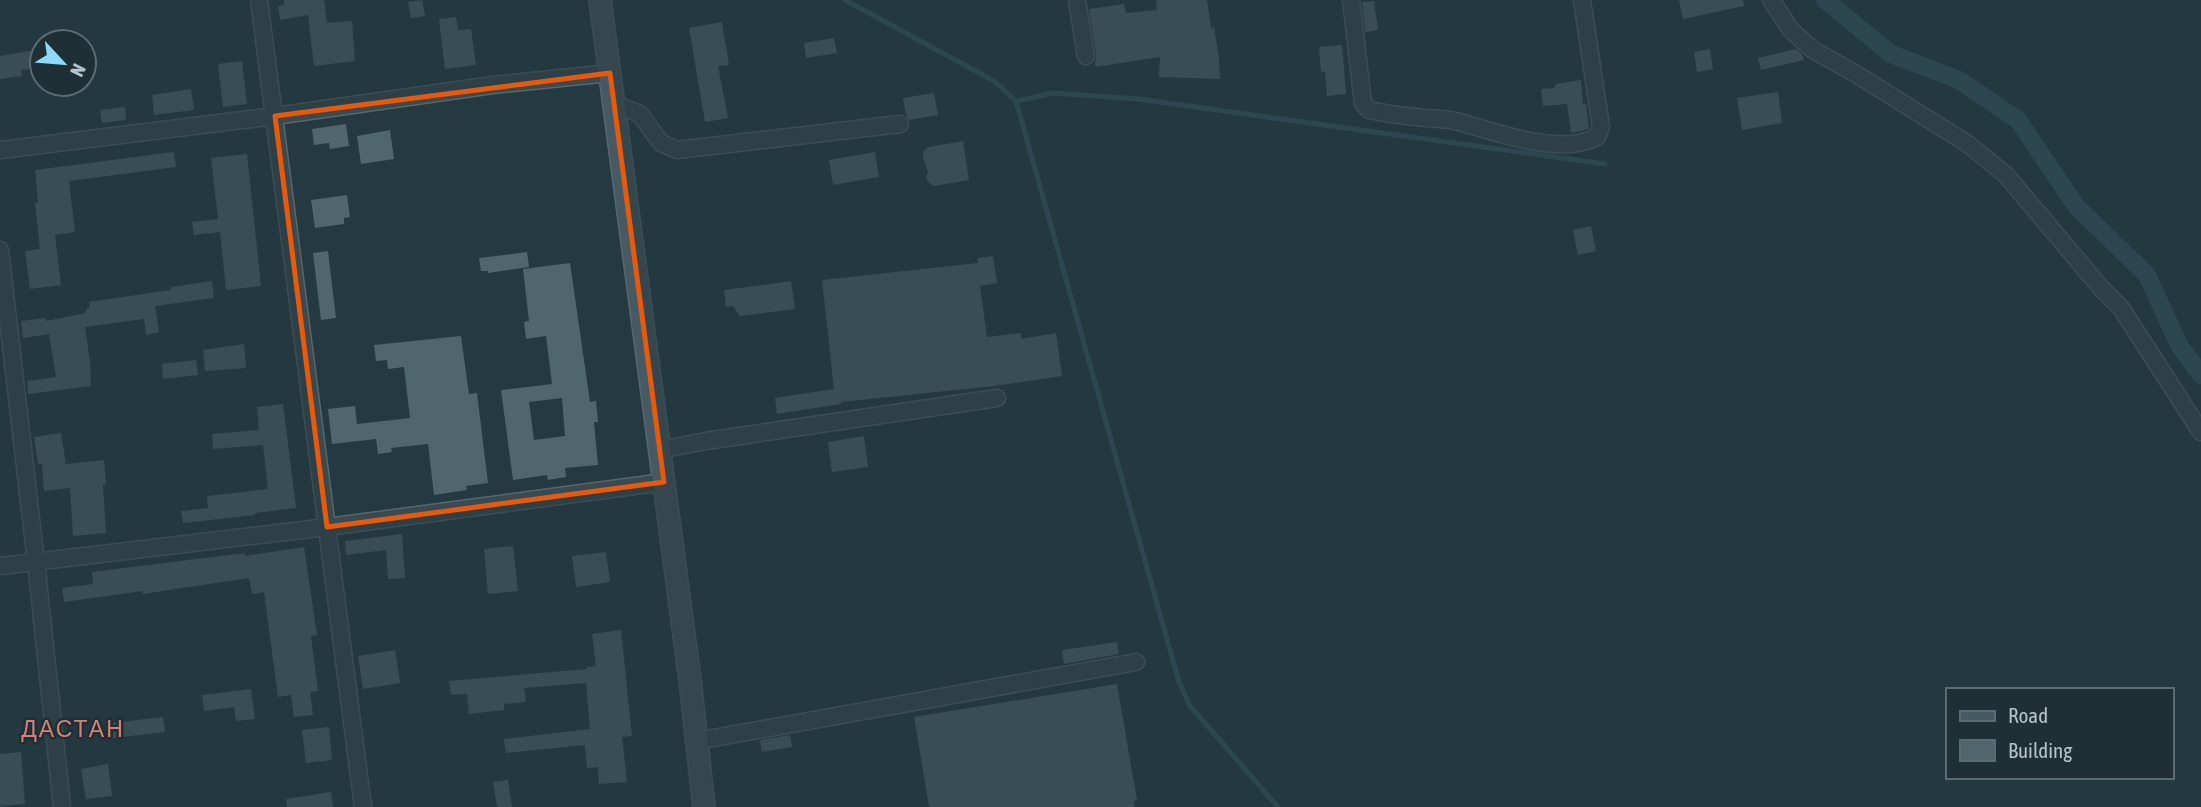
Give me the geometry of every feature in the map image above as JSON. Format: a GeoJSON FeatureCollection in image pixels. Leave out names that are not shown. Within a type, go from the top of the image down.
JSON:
{"type":"FeatureCollection","features":[{"type":"Feature","properties":{"kind":"main road"},"geometry":{"type":"LineString","coordinates":[[600,0],[704,807]]}},
{"type":"Feature","properties":{"kind":"street"},"geometry":{"type":"LineString","coordinates":[[259,0],[363,807]]}},
{"type":"Feature","properties":{"kind":"street"},"geometry":{"type":"LineString","coordinates":[[1077,0],[1086,55]]}},
{"type":"Feature","properties":{"kind":"street"},"geometry":{"type":"LineString","coordinates":[[1351,0],[1363,103],[1368,110],[1452,121],[1529,141],[1567,144],[1591,140],[1597,137],[1601,127],[1582,0]]}},
{"type":"Feature","properties":{"kind":"street"},"geometry":{"type":"LineString","coordinates":[[1771,0],[1791,30],[1813,50],[1968,144],[2006,175],[2121,308],[2201,432]]}},
{"type":"Feature","properties":{"kind":"street"},"geometry":{"type":"LineString","coordinates":[[0,150],[275,116],[493,85],[610,73]]}},
{"type":"Feature","properties":{"kind":"street"},"geometry":{"type":"LineString","coordinates":[[614,104],[640,114],[661,143],[677,150],[900,124]]}},
{"type":"Feature","properties":{"kind":"street"},"geometry":{"type":"LineString","coordinates":[[0,250],[62,807]]}},
{"type":"Feature","properties":{"kind":"street"},"geometry":{"type":"LineString","coordinates":[[659,450],[997,398]]}},
{"type":"Feature","properties":{"kind":"street"},"geometry":{"type":"LineString","coordinates":[[0,566],[327,527],[664,482]]}},
{"type":"Feature","properties":{"kind":"street"},"geometry":{"type":"LineString","coordinates":[[697,741],[1136,662]]}},
{"type":"Feature","properties":{"kind":"highlighted area"},"geometry":{"type":"Polygon","coordinates":[[[610,73],[664,482],[327,527],[275,116],[610,73]]]}},
{"type":"Feature","properties":{"kind":"building"},"geometry":{"type":"Polygon","coordinates":[[[284,0],[324,0],[327,23],[352,21],[355,61],[314,66],[308,15],[280,20],[278,6],[284,5],[284,0]]]}},
{"type":"Feature","properties":{"kind":"building"},"geometry":{"type":"Polygon","coordinates":[[[422,0],[425,16],[411,18],[408,2],[422,0]]]}},
{"type":"Feature","properties":{"kind":"building"},"geometry":{"type":"Polygon","coordinates":[[[1156,0],[1207,0],[1211,28],[1214,27],[1220,79],[1159,77],[1160,57],[1095,67],[1096,54],[1089,9],[1124,4],[1126,13],[1157,10],[1156,0]]]}},
{"type":"Feature","properties":{"kind":"building"},"geometry":{"type":"Polygon","coordinates":[[[1679,0],[1743,0],[1744,6],[1683,19],[1679,0]]]}},
{"type":"Feature","properties":{"kind":"building"},"geometry":{"type":"Polygon","coordinates":[[[1374,1],[1378,30],[1365,32],[1362,2],[1374,1]]]}},
{"type":"Feature","properties":{"kind":"building"},"geometry":{"type":"Polygon","coordinates":[[[456,17],[458,30],[471,29],[476,65],[445,69],[439,19],[456,17]]]}},
{"type":"Feature","properties":{"kind":"building"},"geometry":{"type":"Polygon","coordinates":[[[722,22],[729,65],[718,66],[728,118],[705,122],[689,28],[722,22]]]}},
{"type":"Feature","properties":{"kind":"building"},"geometry":{"type":"Polygon","coordinates":[[[834,38],[837,53],[806,58],[804,43],[834,38]]]}},
{"type":"Feature","properties":{"kind":"building"},"geometry":{"type":"Polygon","coordinates":[[[1342,45],[1346,94],[1327,96],[1319,47],[1342,45]]]}},
{"type":"Feature","properties":{"kind":"building"},"geometry":{"type":"Polygon","coordinates":[[[1710,49],[1713,69],[1697,72],[1694,52],[1710,49]]]}},
{"type":"Feature","properties":{"kind":"building"},"geometry":{"type":"Polygon","coordinates":[[[1796,49],[1804,60],[1761,70],[1758,58],[1796,49]]]}},
{"type":"Feature","properties":{"kind":"building"},"geometry":{"type":"Polygon","coordinates":[[[28,51],[28,69],[21,70],[22,76],[0,79],[0,56],[28,51]]]}},
{"type":"Feature","properties":{"kind":"building"},"geometry":{"type":"Polygon","coordinates":[[[242,61],[247,104],[223,107],[218,64],[242,61]]]}},
{"type":"Feature","properties":{"kind":"building"},"geometry":{"type":"Polygon","coordinates":[[[1581,80],[1589,129],[1571,133],[1567,104],[1543,106],[1541,89],[1581,80]]]}},
{"type":"Feature","properties":{"kind":"building"},"geometry":{"type":"Polygon","coordinates":[[[191,89],[194,110],[154,115],[152,95],[191,89]]]}},
{"type":"Feature","properties":{"kind":"building"},"geometry":{"type":"Polygon","coordinates":[[[1778,92],[1782,123],[1742,130],[1737,98],[1778,92]]]}},
{"type":"Feature","properties":{"kind":"building"},"geometry":{"type":"Polygon","coordinates":[[[934,93],[938,115],[909,120],[903,98],[934,93]]]}},
{"type":"Feature","properties":{"kind":"building"},"geometry":{"type":"Polygon","coordinates":[[[125,107],[126,120],[102,123],[100,110],[125,107]]]}},
{"type":"Feature","properties":{"kind":"building"},"geometry":{"type":"Polygon","coordinates":[[[346,124],[349,146],[330,149],[329,143],[314,145],[312,129],[346,124]]]}},
{"type":"Feature","properties":{"kind":"building"},"geometry":{"type":"Polygon","coordinates":[[[390,130],[394,159],[361,164],[357,136],[390,130]]]}},
{"type":"Feature","properties":{"kind":"building"},"geometry":{"type":"Polygon","coordinates":[[[963,141],[969,180],[934,186],[928,182],[924,150],[963,141]]]}},
{"type":"Feature","properties":{"kind":"building"},"geometry":{"type":"Polygon","coordinates":[[[174,152],[176,167],[69,181],[75,232],[55,235],[61,285],[30,289],[25,251],[40,249],[35,170],[174,152]]]}},
{"type":"Feature","properties":{"kind":"building"},"geometry":{"type":"Polygon","coordinates":[[[875,152],[879,177],[833,185],[829,160],[875,152]]]}},
{"type":"Feature","properties":{"kind":"building"},"geometry":{"type":"Polygon","coordinates":[[[247,154],[261,286],[226,290],[220,232],[194,235],[192,222],[218,219],[211,158],[247,154]]]}},
{"type":"Feature","properties":{"kind":"building"},"geometry":{"type":"Polygon","coordinates":[[[347,195],[350,217],[344,218],[344,224],[315,228],[311,200],[347,195]]]}},
{"type":"Feature","properties":{"kind":"building"},"geometry":{"type":"Polygon","coordinates":[[[1591,226],[1596,251],[1578,255],[1573,230],[1591,226]]]}},
{"type":"Feature","properties":{"kind":"building"},"geometry":{"type":"Polygon","coordinates":[[[328,251],[336,318],[321,320],[313,253],[328,251]]]}},
{"type":"Feature","properties":{"kind":"building"},"geometry":{"type":"Polygon","coordinates":[[[527,252],[529,267],[488,273],[481,271],[479,258],[527,252]]]}},
{"type":"Feature","properties":{"kind":"building"},"geometry":{"type":"Polygon","coordinates":[[[993,256],[997,283],[980,286],[987,337],[1021,333],[1021,339],[1056,333],[1062,376],[841,402],[777,414],[775,398],[834,389],[822,280],[978,263],[978,258],[993,256]]]}},
{"type":"Feature","properties":{"kind":"building"},"geometry":{"type":"Polygon","coordinates":[[[570,263],[590,402],[596,401],[598,422],[594,422],[598,465],[565,468],[566,477],[548,480],[547,475],[513,480],[501,390],[552,384],[546,336],[526,339],[524,322],[529,321],[523,269],[570,263]],[[562,398],[529,402],[534,440],[565,436],[562,398]]]}},
{"type":"Feature","properties":{"kind":"building"},"geometry":{"type":"Polygon","coordinates":[[[212,281],[214,298],[155,306],[159,332],[146,335],[144,319],[85,327],[91,386],[28,394],[27,381],[56,377],[49,334],[23,338],[21,321],[46,318],[46,321],[86,313],[86,309],[90,308],[89,302],[212,281]]]}},
{"type":"Feature","properties":{"kind":"building"},"geometry":{"type":"Polygon","coordinates":[[[791,281],[795,309],[740,316],[733,306],[726,307],[724,290],[791,281]]]}},
{"type":"Feature","properties":{"kind":"building"},"geometry":{"type":"Polygon","coordinates":[[[461,336],[469,394],[477,393],[488,483],[466,486],[467,490],[434,495],[428,444],[391,448],[392,452],[378,454],[376,439],[332,444],[328,409],[355,406],[357,424],[410,418],[404,367],[388,369],[387,360],[376,361],[374,345],[461,336]]]}},
{"type":"Feature","properties":{"kind":"building"},"geometry":{"type":"Polygon","coordinates":[[[244,344],[246,368],[205,371],[203,350],[244,344]]]}},
{"type":"Feature","properties":{"kind":"building"},"geometry":{"type":"Polygon","coordinates":[[[196,360],[198,375],[163,379],[162,364],[196,360]]]}},
{"type":"Feature","properties":{"kind":"building"},"geometry":{"type":"Polygon","coordinates":[[[283,404],[296,508],[183,523],[181,511],[208,508],[207,496],[268,489],[263,445],[213,449],[212,434],[259,430],[257,407],[283,404]]]}},
{"type":"Feature","properties":{"kind":"building"},"geometry":{"type":"Polygon","coordinates":[[[61,433],[66,464],[104,460],[106,533],[73,536],[70,488],[44,491],[42,464],[38,464],[34,437],[61,433]]]}},
{"type":"Feature","properties":{"kind":"building"},"geometry":{"type":"Polygon","coordinates":[[[864,436],[868,467],[832,472],[828,442],[864,436]]]}},
{"type":"Feature","properties":{"kind":"building"},"geometry":{"type":"Polygon","coordinates":[[[402,534],[405,578],[388,579],[386,550],[346,555],[345,541],[402,534]]]}},
{"type":"Feature","properties":{"kind":"building"},"geometry":{"type":"Polygon","coordinates":[[[513,546],[518,591],[488,594],[484,549],[513,546]]]}},
{"type":"Feature","properties":{"kind":"building"},"geometry":{"type":"Polygon","coordinates":[[[304,547],[317,635],[311,636],[318,691],[310,692],[313,715],[294,717],[291,695],[278,697],[264,592],[252,594],[249,578],[143,594],[143,591],[64,602],[62,588],[93,584],[92,572],[304,547]]]}},
{"type":"Feature","properties":{"kind":"building"},"geometry":{"type":"Polygon","coordinates":[[[606,552],[610,582],[576,587],[572,556],[606,552]]]}},
{"type":"Feature","properties":{"kind":"building"},"geometry":{"type":"Polygon","coordinates":[[[621,630],[632,736],[622,737],[627,782],[599,784],[598,767],[587,768],[585,745],[506,753],[504,739],[590,729],[586,683],[524,688],[526,702],[504,704],[504,710],[469,714],[467,694],[451,695],[449,681],[596,666],[592,634],[621,630]]]}},
{"type":"Feature","properties":{"kind":"building"},"geometry":{"type":"Polygon","coordinates":[[[1117,642],[1119,654],[1064,664],[1062,650],[1117,642]]]}},
{"type":"Feature","properties":{"kind":"building"},"geometry":{"type":"Polygon","coordinates":[[[395,650],[400,683],[363,689],[358,656],[395,650]]]}},
{"type":"Feature","properties":{"kind":"building"},"geometry":{"type":"Polygon","coordinates":[[[1117,684],[1137,800],[1134,801],[1135,807],[929,807],[914,717],[1117,684]]]}},
{"type":"Feature","properties":{"kind":"building"},"geometry":{"type":"Polygon","coordinates":[[[251,689],[255,719],[236,721],[234,707],[204,711],[202,695],[251,689]]]}},
{"type":"Feature","properties":{"kind":"building"},"geometry":{"type":"Polygon","coordinates":[[[163,717],[165,732],[113,738],[112,723],[163,717]]]}},
{"type":"Feature","properties":{"kind":"building"},"geometry":{"type":"Polygon","coordinates":[[[329,727],[332,760],[306,763],[302,730],[329,727]]]}},
{"type":"Feature","properties":{"kind":"building"},"geometry":{"type":"Polygon","coordinates":[[[790,735],[792,747],[762,752],[760,740],[790,735]]]}},
{"type":"Feature","properties":{"kind":"building"},"geometry":{"type":"Polygon","coordinates":[[[21,752],[25,804],[0,806],[0,754],[21,752]]]}},
{"type":"Feature","properties":{"kind":"building"},"geometry":{"type":"Polygon","coordinates":[[[108,764],[112,796],[86,799],[81,769],[108,764]]]}},
{"type":"Feature","properties":{"kind":"building"},"geometry":{"type":"Polygon","coordinates":[[[508,780],[512,807],[497,807],[493,782],[508,780]]]}},
{"type":"Feature","properties":{"kind":"building"},"geometry":{"type":"Polygon","coordinates":[[[331,792],[333,807],[287,807],[286,799],[331,792]]]}},
{"type":"Feature","properties":{"kind":"waterway"},"geometry":{"type":"LineString","coordinates":[[845,0],[994,81],[1016,101],[1179,682],[1190,706],[1278,807]]}},
{"type":"Feature","properties":{"kind":"waterway"},"geometry":{"type":"LineString","coordinates":[[1825,0],[1891,54],[1959,80],[2018,120],[2076,206],[2147,275],[2179,345],[2201,375]]}},
{"type":"Feature","properties":{"kind":"waterway"},"geometry":{"type":"LineString","coordinates":[[1016,101],[1053,93],[1138,99],[1605,164]]}},
{"type":"Feature","properties":{"kind":"district","name":"ДАСТАН"},"geometry":{"type":"Point","coordinates":[73,729]}}]}
